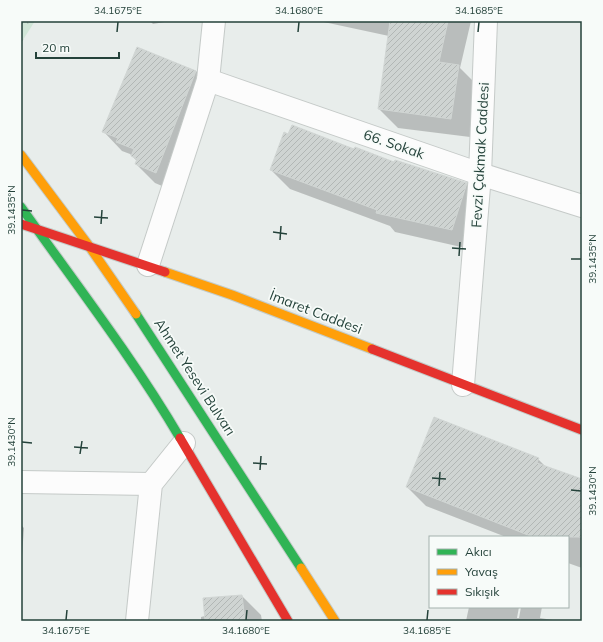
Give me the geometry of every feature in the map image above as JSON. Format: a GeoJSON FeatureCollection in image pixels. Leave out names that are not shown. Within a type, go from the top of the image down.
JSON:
{"type":"FeatureCollection","features":[{"type":"Feature","properties":{"kind":"main road","name":"Ahmet Yesevi Bulvarı"},"geometry":{"type":"LineString","coordinates":[[21,155],[156,342],[335,621]]}},
{"type":"Feature","properties":{"kind":"main road"},"geometry":{"type":"LineString","coordinates":[[21,207],[98,314],[184,443],[288,621]]}},
{"type":"Feature","properties":{"kind":"main road","name":"İmaret Caddesi"},"geometry":{"type":"LineString","coordinates":[[21,224],[148,265],[232,295],[582,430]]}},
{"type":"Feature","properties":{"kind":"street"},"geometry":{"type":"LineString","coordinates":[[148,265],[208,80],[214,21]]}},
{"type":"Feature","properties":{"kind":"street","name":"Fevzi Çakmak Caddesi"},"geometry":{"type":"LineString","coordinates":[[463,385],[480,174],[486,21]]}},
{"type":"Feature","properties":{"kind":"street","name":"66. Sokak"},"geometry":{"type":"LineString","coordinates":[[208,80],[480,174],[582,206]]}},
{"type":"Feature","properties":{"kind":"street"},"geometry":{"type":"LineString","coordinates":[[136,621],[152,484],[184,443]]}},
{"type":"Feature","properties":{"kind":"street"},"geometry":{"type":"LineString","coordinates":[[21,482],[152,484]]}},
{"type":"Feature","properties":{"kind":"green space"},"geometry":{"type":"Polygon","coordinates":[[[21,21],[35,21],[21,43],[21,21]]]}},
{"type":"Feature","properties":{"kind":"building"},"geometry":{"type":"Polygon","coordinates":[[[390,21],[448,21],[439,62],[459,65],[451,119],[378,109],[390,21]]]}},
{"type":"Feature","properties":{"kind":"building"},"geometry":{"type":"Polygon","coordinates":[[[137,47],[196,71],[156,173],[135,164],[137,159],[131,156],[134,149],[116,142],[118,138],[102,132],[137,47]]]}},
{"type":"Feature","properties":{"kind":"building"},"geometry":{"type":"Polygon","coordinates":[[[292,125],[354,149],[355,147],[394,162],[395,160],[467,183],[452,230],[376,213],[377,210],[270,170],[284,132],[288,134],[292,125]]]}},
{"type":"Feature","properties":{"kind":"building"},"geometry":{"type":"Polygon","coordinates":[[[434,417],[539,458],[537,463],[582,479],[582,537],[530,536],[406,487],[434,417]]]}},
{"type":"Feature","properties":{"kind":"building"},"geometry":{"type":"Polygon","coordinates":[[[242,595],[245,621],[205,621],[203,598],[242,595]]]}},
{"type":"Feature","properties":{"kind":"traffic: fast"},"geometry":{"type":"LineString","coordinates":[[21,207],[83,292],[143,379],[180,438]]}},
{"type":"Feature","properties":{"kind":"traffic: fast"},"geometry":{"type":"LineString","coordinates":[[136,314],[301,568]]}},
{"type":"Feature","properties":{"kind":"traffic: slow"},"geometry":{"type":"LineString","coordinates":[[21,155],[89,246],[136,314]]}},
{"type":"Feature","properties":{"kind":"traffic: slow"},"geometry":{"type":"LineString","coordinates":[[165,272],[232,295],[372,349]]}},
{"type":"Feature","properties":{"kind":"traffic: slow"},"geometry":{"type":"LineString","coordinates":[[301,568],[335,621]]}},
{"type":"Feature","properties":{"kind":"traffic: jam"},"geometry":{"type":"LineString","coordinates":[[21,224],[165,272]]}},
{"type":"Feature","properties":{"kind":"traffic: jam"},"geometry":{"type":"LineString","coordinates":[[372,349],[582,430]]}},
{"type":"Feature","properties":{"kind":"traffic: jam"},"geometry":{"type":"LineString","coordinates":[[180,438],[288,621]]}}]}
